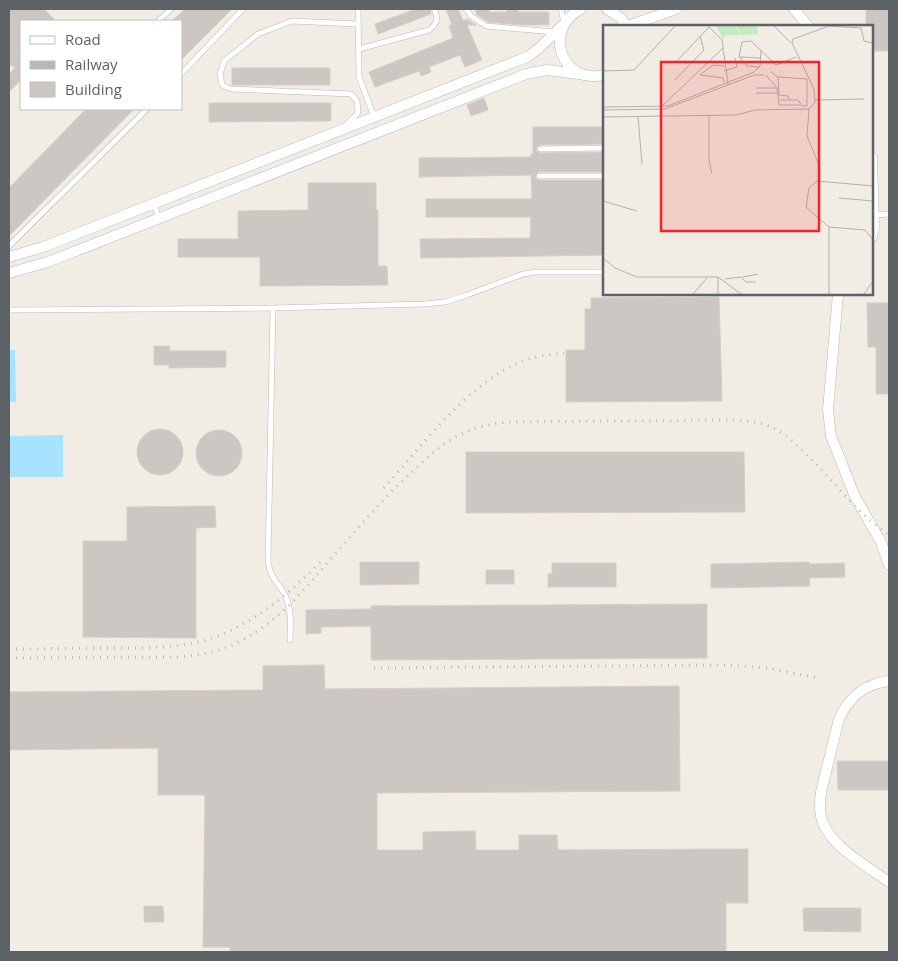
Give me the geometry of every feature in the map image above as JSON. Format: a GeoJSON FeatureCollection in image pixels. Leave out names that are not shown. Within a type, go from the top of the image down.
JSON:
{"type":"FeatureCollection","features":[{"type":"Feature","properties":{"kind":"street"},"geometry":{"type":"LineString","coordinates":[[9,257],[25,253],[154,204],[527,57],[537,50],[571,15],[581,9]]}},
{"type":"Feature","properties":{"kind":"street"},"geometry":{"type":"LineString","coordinates":[[607,9],[621,18],[626,25]]}},
{"type":"Feature","properties":{"kind":"street"},"geometry":{"type":"LineString","coordinates":[[629,25],[652,13],[676,9]]}},
{"type":"Feature","properties":{"kind":"street"},"geometry":{"type":"LineString","coordinates":[[794,9],[807,25]]}},
{"type":"Feature","properties":{"kind":"street"},"geometry":{"type":"LineString","coordinates":[[564,24],[560,34],[559,45],[562,55],[568,64],[586,76]]}},
{"type":"Feature","properties":{"kind":"street"},"geometry":{"type":"LineString","coordinates":[[9,273],[29,268],[159,218],[526,74],[547,70],[602,77]]}},
{"type":"Feature","properties":{"kind":"street"},"geometry":{"type":"LineString","coordinates":[[374,117],[380,131]]}},
{"type":"Feature","properties":{"kind":"street"},"geometry":{"type":"LineString","coordinates":[[873,186],[873,232]]}},
{"type":"Feature","properties":{"kind":"street"},"geometry":{"type":"LineString","coordinates":[[838,295],[828,410],[831,436],[855,497],[881,542],[889,565]]}},
{"type":"Feature","properties":{"kind":"street"},"geometry":{"type":"LineString","coordinates":[[889,681],[876,684],[858,692],[844,708],[839,719],[821,792],[820,804],[824,826],[834,841],[889,882]]}},
{"type":"Feature","properties":{"kind":"lane"},"geometry":{"type":"LineString","coordinates":[[159,20],[171,9]]}},
{"type":"Feature","properties":{"kind":"lane"},"geometry":{"type":"LineString","coordinates":[[182,73],[243,9]]}},
{"type":"Feature","properties":{"kind":"lane"},"geometry":{"type":"LineString","coordinates":[[358,9],[360,77],[374,117]]}},
{"type":"Feature","properties":{"kind":"lane"},"geometry":{"type":"LineString","coordinates":[[358,49],[429,30],[433,27],[438,15],[434,9]]}},
{"type":"Feature","properties":{"kind":"lane"},"geometry":{"type":"LineString","coordinates":[[466,9],[471,16],[486,26],[554,32]]}},
{"type":"Feature","properties":{"kind":"lane"},"geometry":{"type":"LineString","coordinates":[[561,9],[564,24]]}},
{"type":"Feature","properties":{"kind":"lane"},"geometry":{"type":"LineString","coordinates":[[342,130],[358,113],[357,101],[352,94],[231,89],[222,85],[220,74],[224,61],[258,34],[292,21],[358,24]]}},
{"type":"Feature","properties":{"kind":"lane"},"geometry":{"type":"LineString","coordinates":[[499,68],[505,82]]}},
{"type":"Feature","properties":{"kind":"lane"},"geometry":{"type":"LineString","coordinates":[[9,246],[146,110]]}},
{"type":"Feature","properties":{"kind":"lane"},"geometry":{"type":"LineString","coordinates":[[540,149],[603,148]]}},
{"type":"Feature","properties":{"kind":"lane"},"geometry":{"type":"LineString","coordinates":[[538,176],[603,176]]}},
{"type":"Feature","properties":{"kind":"lane"},"geometry":{"type":"LineString","coordinates":[[154,204],[159,218]]}},
{"type":"Feature","properties":{"kind":"lane"},"geometry":{"type":"LineString","coordinates":[[874,214],[889,214]]}},
{"type":"Feature","properties":{"kind":"lane"},"geometry":{"type":"LineString","coordinates":[[25,253],[29,268]]}},
{"type":"Feature","properties":{"kind":"lane"},"geometry":{"type":"LineString","coordinates":[[9,310],[273,308],[424,304],[445,302],[523,274],[603,272]]}},
{"type":"Feature","properties":{"kind":"lane"},"geometry":{"type":"LineString","coordinates":[[273,308],[268,561],[272,576],[287,599],[290,612],[290,640]]}},
{"type":"Feature","properties":{"kind":"water"},"geometry":{"type":"Polygon","coordinates":[[[9,350],[15,350],[16,402],[9,402],[9,350]]]}},
{"type":"Feature","properties":{"kind":"water"},"geometry":{"type":"Polygon","coordinates":[[[63,435],[63,477],[9,477],[9,436],[63,435]]]}},
{"type":"Feature","properties":{"kind":"building"},"geometry":{"type":"Polygon","coordinates":[[[9,9],[44,9],[55,20],[20,20],[20,81],[9,92],[9,74],[15,68],[9,64],[9,9]]]}},
{"type":"Feature","properties":{"kind":"building"},"geometry":{"type":"Polygon","coordinates":[[[185,9],[232,9],[182,59],[182,20],[173,20],[185,9]]]}},
{"type":"Feature","properties":{"kind":"building"},"geometry":{"type":"Polygon","coordinates":[[[416,9],[430,9],[431,14],[378,34],[375,24],[416,9]]]}},
{"type":"Feature","properties":{"kind":"building"},"geometry":{"type":"Polygon","coordinates":[[[446,9],[458,9],[463,21],[467,19],[476,25],[467,25],[482,60],[465,67],[460,55],[429,67],[431,72],[421,76],[419,71],[375,87],[369,72],[453,38],[449,26],[452,25],[446,9]]]}},
{"type":"Feature","properties":{"kind":"building"},"geometry":{"type":"Polygon","coordinates":[[[476,9],[489,9],[489,12],[507,12],[507,9],[518,9],[518,12],[549,12],[549,25],[488,22],[476,14],[476,9]]]}},
{"type":"Feature","properties":{"kind":"building"},"geometry":{"type":"Polygon","coordinates":[[[866,9],[889,9],[889,51],[873,51],[873,25],[866,25],[866,9]]]}},
{"type":"Feature","properties":{"kind":"building"},"geometry":{"type":"Polygon","coordinates":[[[232,68],[330,68],[330,85],[232,85],[232,68]]]}},
{"type":"Feature","properties":{"kind":"building"},"geometry":{"type":"Polygon","coordinates":[[[484,98],[488,110],[471,116],[467,105],[484,98]]]}},
{"type":"Feature","properties":{"kind":"building"},"geometry":{"type":"Polygon","coordinates":[[[209,103],[331,103],[331,121],[209,122],[209,103]]]}},
{"type":"Feature","properties":{"kind":"building"},"geometry":{"type":"Polygon","coordinates":[[[85,110],[133,110],[9,236],[9,188],[85,110]]]}},
{"type":"Feature","properties":{"kind":"building"},"geometry":{"type":"Polygon","coordinates":[[[533,127],[603,127],[603,144],[540,145],[536,149],[540,153],[603,152],[603,172],[539,172],[535,176],[539,180],[603,180],[603,255],[421,258],[420,239],[530,238],[531,217],[426,217],[426,199],[532,199],[531,175],[419,177],[419,158],[531,157],[531,154],[533,154],[533,127]]]}},
{"type":"Feature","properties":{"kind":"building"},"geometry":{"type":"Polygon","coordinates":[[[308,183],[376,183],[378,266],[387,266],[388,285],[260,286],[260,257],[178,257],[178,239],[238,239],[238,211],[308,210],[308,183]]]}},
{"type":"Feature","properties":{"kind":"building"},"geometry":{"type":"Polygon","coordinates":[[[719,297],[722,401],[566,402],[566,350],[585,350],[585,309],[591,309],[591,298],[719,297]]]}},
{"type":"Feature","properties":{"kind":"building"},"geometry":{"type":"Polygon","coordinates":[[[867,303],[889,303],[889,394],[876,394],[876,347],[868,347],[867,303]]]}},
{"type":"Feature","properties":{"kind":"building"},"geometry":{"type":"Polygon","coordinates":[[[154,346],[170,346],[169,351],[226,351],[226,367],[169,368],[169,365],[154,365],[154,346]]]}},
{"type":"Feature","properties":{"kind":"building"},"geometry":{"type":"Polygon","coordinates":[[[165,429],[177,435],[182,443],[182,461],[177,469],[169,474],[155,475],[143,469],[138,461],[137,447],[143,435],[151,430],[165,429]]]}},
{"type":"Feature","properties":{"kind":"building"},"geometry":{"type":"Polygon","coordinates":[[[224,430],[236,436],[241,444],[241,462],[236,470],[228,475],[214,476],[202,470],[197,462],[196,448],[202,436],[210,431],[224,430]]]}},
{"type":"Feature","properties":{"kind":"building"},"geometry":{"type":"Polygon","coordinates":[[[466,452],[744,452],[745,512],[466,513],[466,452]]]}},
{"type":"Feature","properties":{"kind":"building"},"geometry":{"type":"Polygon","coordinates":[[[215,506],[216,527],[196,528],[196,638],[83,637],[83,541],[127,541],[127,507],[215,506]]]}},
{"type":"Feature","properties":{"kind":"building"},"geometry":{"type":"Polygon","coordinates":[[[360,562],[419,562],[419,584],[360,585],[360,562]]]}},
{"type":"Feature","properties":{"kind":"building"},"geometry":{"type":"Polygon","coordinates":[[[809,562],[809,564],[844,563],[845,577],[809,578],[810,586],[711,588],[711,564],[809,562]]]}},
{"type":"Feature","properties":{"kind":"building"},"geometry":{"type":"Polygon","coordinates":[[[552,563],[616,563],[616,587],[548,587],[548,574],[552,574],[552,563]]]}},
{"type":"Feature","properties":{"kind":"building"},"geometry":{"type":"Polygon","coordinates":[[[486,570],[514,570],[514,584],[486,584],[486,570]]]}},
{"type":"Feature","properties":{"kind":"building"},"geometry":{"type":"Polygon","coordinates":[[[707,604],[707,658],[371,660],[371,626],[321,627],[321,633],[306,634],[306,610],[371,609],[371,606],[707,604]]]}},
{"type":"Feature","properties":{"kind":"building"},"geometry":{"type":"Polygon","coordinates":[[[324,665],[325,689],[679,686],[680,791],[377,793],[377,850],[423,850],[423,832],[475,831],[476,850],[519,850],[519,835],[557,835],[558,850],[748,849],[748,903],[726,903],[726,952],[230,952],[230,947],[203,947],[205,795],[158,795],[158,748],[9,750],[9,692],[263,690],[263,666],[324,665]]]}},
{"type":"Feature","properties":{"kind":"building"},"geometry":{"type":"Polygon","coordinates":[[[837,761],[889,761],[889,790],[838,790],[837,761]]]}},
{"type":"Feature","properties":{"kind":"building"},"geometry":{"type":"Polygon","coordinates":[[[144,906],[163,906],[164,922],[144,922],[144,906]]]}},
{"type":"Feature","properties":{"kind":"building"},"geometry":{"type":"Polygon","coordinates":[[[803,908],[861,908],[861,932],[804,931],[803,908]]]}},
{"type":"Feature","properties":{"kind":"railway"},"geometry":{"type":"LineString","coordinates":[[384,488],[446,418],[481,386],[500,373],[525,360],[564,353]]}},
{"type":"Feature","properties":{"kind":"railway"},"geometry":{"type":"LineString","coordinates":[[9,658],[178,657],[212,652],[229,647],[256,632],[290,605],[379,505],[400,483],[437,450],[451,440],[471,430],[507,422],[731,420],[765,424],[776,429],[793,442],[859,510],[889,535]]}},
{"type":"Feature","properties":{"kind":"railway"},"geometry":{"type":"LineString","coordinates":[[9,649],[150,648],[178,646],[205,640],[233,629],[261,613],[299,583],[322,560]]}},
{"type":"Feature","properties":{"kind":"railway"},"geometry":{"type":"LineString","coordinates":[[374,668],[727,665],[768,668],[818,678]]}}]}
